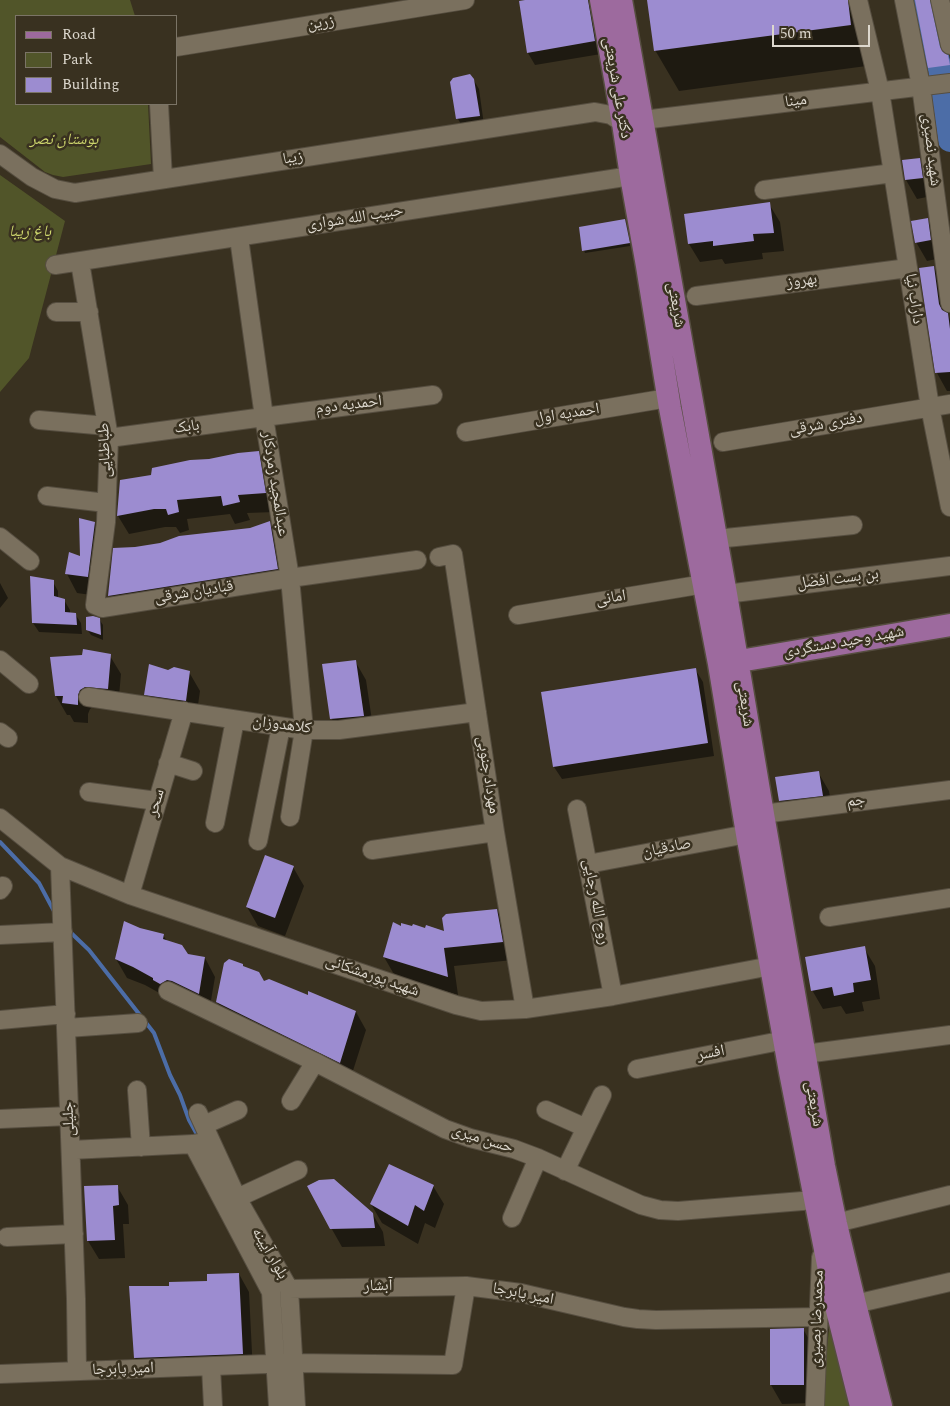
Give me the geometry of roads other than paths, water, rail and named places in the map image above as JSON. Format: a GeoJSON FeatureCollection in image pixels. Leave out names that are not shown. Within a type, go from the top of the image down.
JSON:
{"type":"FeatureCollection","features":[{"type":"Feature","properties":{"kind":"main road","name":"دکتر علی شریعتی"},"geometry":{"type":"LineString","coordinates":[[601,0],[633,122],[631,176]]}},
{"type":"Feature","properties":{"kind":"main road","name":"شریعتی"},"geometry":{"type":"LineString","coordinates":[[621,0],[633,122],[694,475],[704,584],[730,656],[763,814],[805,1054],[837,1310],[861,1406]]}},
{"type":"Feature","properties":{"kind":"main road","name":"شریعتی"},"geometry":{"type":"LineString","coordinates":[[631,176],[668,398],[716,539],[726,594],[747,834],[790,1072],[816,1200],[855,1304],[881,1406]]}},
{"type":"Feature","properties":{"kind":"main road","name":"شهید وحید دستگردی"},"geometry":{"type":"LineString","coordinates":[[730,656],[770,656],[950,625]]}},
{"type":"Feature","properties":{"kind":"street","name":"زرین"},"geometry":{"type":"LineString","coordinates":[[178,47],[465,0]]}},
{"type":"Feature","properties":{"kind":"street","name":"داراب نیا"},"geometry":{"type":"LineString","coordinates":[[858,0],[880,91],[930,407],[950,507]]}},
{"type":"Feature","properties":{"kind":"street","name":"شهید نصیری"},"geometry":{"type":"LineString","coordinates":[[904,0],[921,86],[950,303]]}},
{"type":"Feature","properties":{"kind":"street"},"geometry":{"type":"LineString","coordinates":[[940,0],[950,45]]}},
{"type":"Feature","properties":{"kind":"street","name":"مینا"},"geometry":{"type":"LineString","coordinates":[[633,122],[950,83]]}},
{"type":"Feature","properties":{"kind":"street"},"geometry":{"type":"LineString","coordinates":[[159,105],[163,179]]}},
{"type":"Feature","properties":{"kind":"street","name":"زیبا"},"geometry":{"type":"LineString","coordinates":[[0,154],[32,177],[55,189],[75,193],[595,112],[633,122]]}},
{"type":"Feature","properties":{"kind":"street"},"geometry":{"type":"LineString","coordinates":[[764,190],[893,173]]}},
{"type":"Feature","properties":{"kind":"street","name":"حبیب الله شواری"},"geometry":{"type":"LineString","coordinates":[[56,265],[631,176]]}},
{"type":"Feature","properties":{"kind":"street","name":"عبدالمجید زمردکار"},"geometry":{"type":"LineString","coordinates":[[238,238],[290,578],[304,730],[290,817]]}},
{"type":"Feature","properties":{"kind":"street","name":"طباطبایی"},"geometry":{"type":"LineString","coordinates":[[80,262],[108,432],[106,522],[95,605],[98,607]]}},
{"type":"Feature","properties":{"kind":"street","name":"بهروز"},"geometry":{"type":"LineString","coordinates":[[696,296],[908,268]]}},
{"type":"Feature","properties":{"kind":"street"},"geometry":{"type":"LineString","coordinates":[[56,312],[88,312]]}},
{"type":"Feature","properties":{"kind":"street","name":"احمدیه دوم"},"geometry":{"type":"LineString","coordinates":[[264,417],[433,396]]}},
{"type":"Feature","properties":{"kind":"street","name":"احمدیه اول"},"geometry":{"type":"LineString","coordinates":[[466,432],[668,398]]}},
{"type":"Feature","properties":{"kind":"street","name":"دفتری شرقی"},"geometry":{"type":"LineString","coordinates":[[723,442],[950,404]]}},
{"type":"Feature","properties":{"kind":"street","name":"بابک"},"geometry":{"type":"LineString","coordinates":[[39,420],[108,432],[264,417]]}},
{"type":"Feature","properties":{"kind":"street"},"geometry":{"type":"LineString","coordinates":[[47,496],[106,503]]}},
{"type":"Feature","properties":{"kind":"street"},"geometry":{"type":"LineString","coordinates":[[716,539],[853,525]]}},
{"type":"Feature","properties":{"kind":"street"},"geometry":{"type":"LineString","coordinates":[[0,537],[30,561]]}},
{"type":"Feature","properties":{"kind":"street","name":"مهرداد جنوبی"},"geometry":{"type":"LineString","coordinates":[[439,557],[453,554],[525,1009]]}},
{"type":"Feature","properties":{"kind":"street","name":"قبادیان شرقی"},"geometry":{"type":"LineString","coordinates":[[98,607],[102,608],[417,560]]}},
{"type":"Feature","properties":{"kind":"street","name":"بن بست افضل"},"geometry":{"type":"LineString","coordinates":[[726,594],[950,566]]}},
{"type":"Feature","properties":{"kind":"street","name":"امانی"},"geometry":{"type":"LineString","coordinates":[[518,615],[704,584]]}},
{"type":"Feature","properties":{"kind":"street"},"geometry":{"type":"LineString","coordinates":[[0,660],[29,684]]}},
{"type":"Feature","properties":{"kind":"street","name":"کلاهدوزان"},"geometry":{"type":"LineString","coordinates":[[88,696],[304,730],[339,730],[477,712]]}},
{"type":"Feature","properties":{"kind":"street","name":"سحر"},"geometry":{"type":"LineString","coordinates":[[130,895],[184,711]]}},
{"type":"Feature","properties":{"kind":"street"},"geometry":{"type":"LineString","coordinates":[[215,823],[235,720]]}},
{"type":"Feature","properties":{"kind":"street"},"geometry":{"type":"LineString","coordinates":[[258,841],[281,727]]}},
{"type":"Feature","properties":{"kind":"street"},"geometry":{"type":"LineString","coordinates":[[168,763],[193,771]]}},
{"type":"Feature","properties":{"kind":"street","name":"جم"},"geometry":{"type":"LineString","coordinates":[[763,814],[950,790]]}},
{"type":"Feature","properties":{"kind":"street"},"geometry":{"type":"LineString","coordinates":[[89,792],[157,801]]}},
{"type":"Feature","properties":{"kind":"street","name":"روح الله رجایی"},"geometry":{"type":"LineString","coordinates":[[577,809],[613,996]]}},
{"type":"Feature","properties":{"kind":"street","name":"شهید پورمشکانی"},"geometry":{"type":"LineString","coordinates":[[0,818],[60,866],[130,895],[456,1006],[481,1011],[525,1009],[613,996],[771,966]]}},
{"type":"Feature","properties":{"kind":"street"},"geometry":{"type":"LineString","coordinates":[[372,850],[496,832]]}},
{"type":"Feature","properties":{"kind":"street","name":"صادقیان"},"geometry":{"type":"LineString","coordinates":[[588,864],[747,834]]}},
{"type":"Feature","properties":{"kind":"street","name":"جلیلی"},"geometry":{"type":"LineString","coordinates":[[60,866],[74,1234],[77,1371]]}},
{"type":"Feature","properties":{"kind":"street"},"geometry":{"type":"LineString","coordinates":[[828,916],[950,898]]}},
{"type":"Feature","properties":{"kind":"street"},"geometry":{"type":"LineString","coordinates":[[0,935],[63,932]]}},
{"type":"Feature","properties":{"kind":"street","name":"حسن میری"},"geometry":{"type":"LineString","coordinates":[[168,991],[315,1062],[445,1129],[538,1158],[641,1205],[660,1210],[678,1211],[816,1200]]}},
{"type":"Feature","properties":{"kind":"street"},"geometry":{"type":"LineString","coordinates":[[0,1020],[138,1023]]}},
{"type":"Feature","properties":{"kind":"street"},"geometry":{"type":"LineString","coordinates":[[805,1054],[950,1035]]}},
{"type":"Feature","properties":{"kind":"street","name":"افسر"},"geometry":{"type":"LineString","coordinates":[[637,1069],[785,1040]]}},
{"type":"Feature","properties":{"kind":"street"},"geometry":{"type":"LineString","coordinates":[[291,1101],[315,1062]]}},
{"type":"Feature","properties":{"kind":"street"},"geometry":{"type":"LineString","coordinates":[[137,1090],[141,1146]]}},
{"type":"Feature","properties":{"kind":"street"},"geometry":{"type":"LineString","coordinates":[[565,1171],[602,1095]]}},
{"type":"Feature","properties":{"kind":"street"},"geometry":{"type":"LineString","coordinates":[[71,1150],[193,1144],[204,1126],[238,1110]]}},
{"type":"Feature","properties":{"kind":"street"},"geometry":{"type":"LineString","coordinates":[[546,1110],[586,1128]]}},
{"type":"Feature","properties":{"kind":"street"},"geometry":{"type":"LineString","coordinates":[[0,1119],[70,1116]]}},
{"type":"Feature","properties":{"kind":"street","name":"بلوار آیینه"},"geometry":{"type":"LineString","coordinates":[[204,1126],[237,1198],[289,1289],[287,1363],[278,1406]]}},
{"type":"Feature","properties":{"kind":"street","name":"بلوار آیینه"},"geometry":{"type":"LineString","coordinates":[[193,1144],[271,1292],[296,1406]]}},
{"type":"Feature","properties":{"kind":"street"},"geometry":{"type":"LineString","coordinates":[[512,1218],[538,1158]]}},
{"type":"Feature","properties":{"kind":"street"},"geometry":{"type":"LineString","coordinates":[[237,1198],[298,1170]]}},
{"type":"Feature","properties":{"kind":"street"},"geometry":{"type":"LineString","coordinates":[[826,1228],[950,1195]]}},
{"type":"Feature","properties":{"kind":"street","name":"محمدرضا بصیری"},"geometry":{"type":"LineString","coordinates":[[815,1406],[818,1317],[826,1228]]}},
{"type":"Feature","properties":{"kind":"street"},"geometry":{"type":"LineString","coordinates":[[7,1237],[74,1234]]}},
{"type":"Feature","properties":{"kind":"street"},"geometry":{"type":"LineString","coordinates":[[855,1304],[950,1282]]}},
{"type":"Feature","properties":{"kind":"street","name":"امیر پابرجا"},"geometry":{"type":"LineString","coordinates":[[0,1374],[287,1363],[453,1365],[466,1286],[521,1293],[638,1319],[818,1317]]}},
{"type":"Feature","properties":{"kind":"street","name":"آبشار"},"geometry":{"type":"LineString","coordinates":[[289,1289],[466,1286]]}},
{"type":"Feature","properties":{"kind":"street"},"geometry":{"type":"LineString","coordinates":[[210,1367],[213,1406]]}},
{"type":"Feature","properties":{"kind":"waterway"},"geometry":{"type":"LineString","coordinates":[[923,0],[940,69],[950,140]]}},
{"type":"Feature","properties":{"kind":"waterway"},"geometry":{"type":"LineString","coordinates":[[0,842],[39,883],[55,913]]}},
{"type":"Feature","properties":{"kind":"waterway"},"geometry":{"type":"LineString","coordinates":[[68,930],[89,950],[154,1033],[189,1120],[199,1138]]}},
{"type":"Feature","properties":{"kind":"park label","name":"بوستان نصر"},"geometry":{"type":"Point","coordinates":[64,141]}},
{"type":"Feature","properties":{"kind":"park label","name":"باغ زیبا"},"geometry":{"type":"Point","coordinates":[30,233]}}]}
